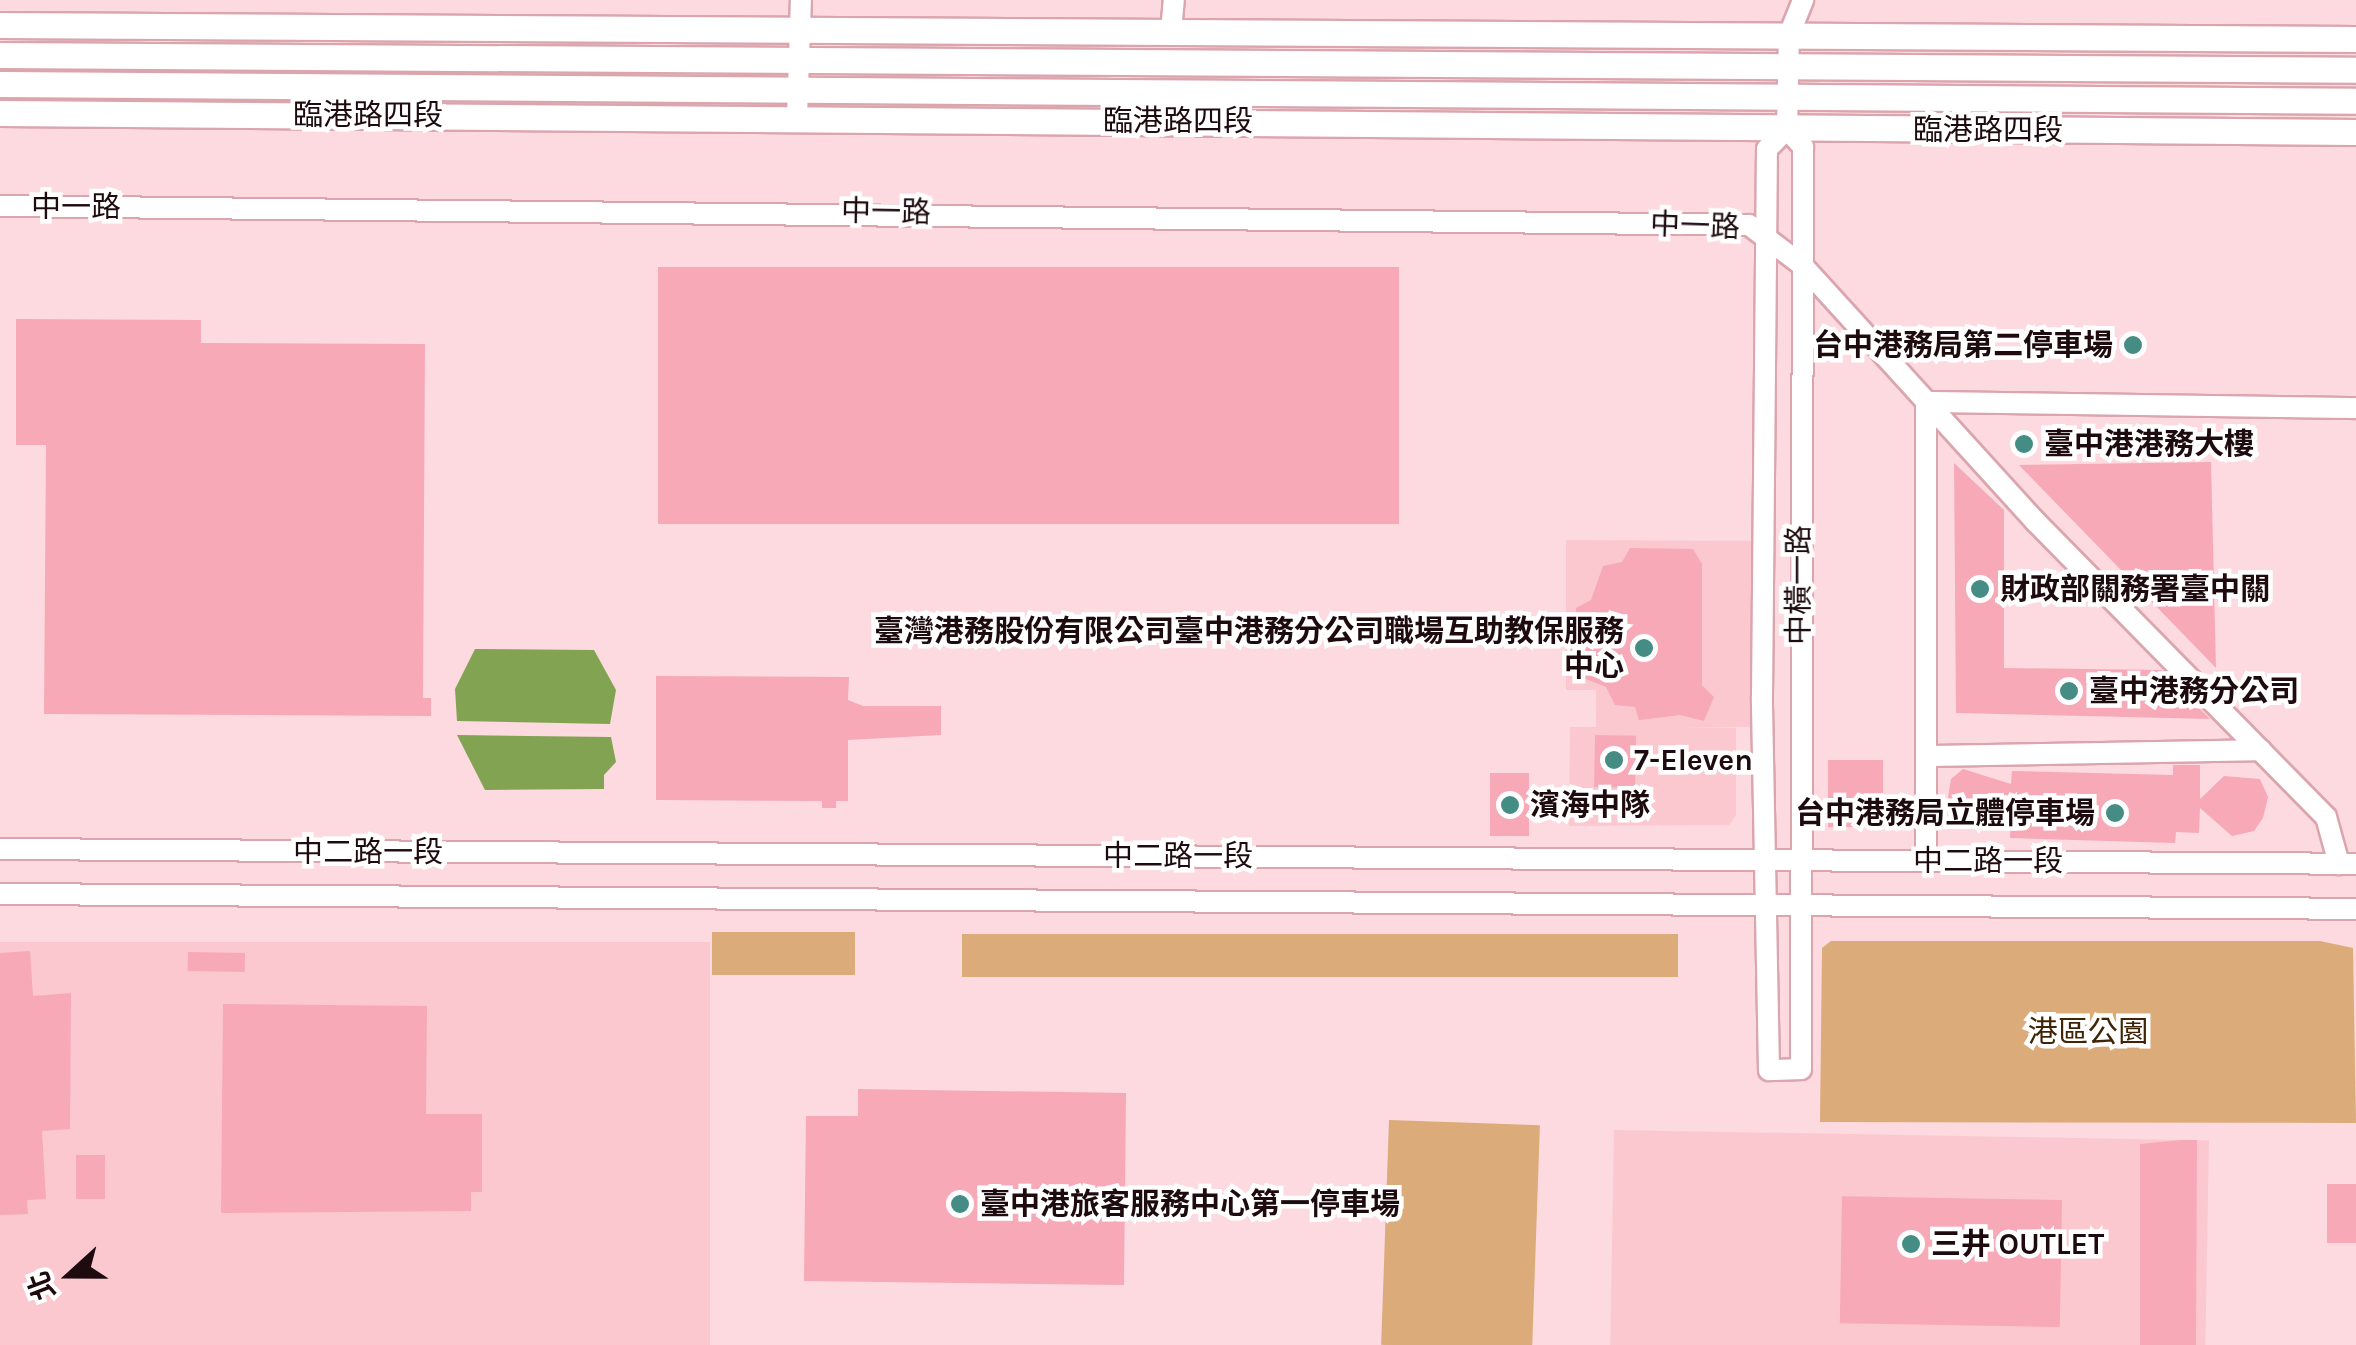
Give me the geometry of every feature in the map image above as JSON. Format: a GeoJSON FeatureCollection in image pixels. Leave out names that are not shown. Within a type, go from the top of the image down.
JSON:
{"type":"FeatureCollection","features":[{"type":"Feature","properties":{"kind":"main road"},"geometry":{"type":"LineString","coordinates":[[0,25],[2356,39]]}},
{"type":"Feature","properties":{"kind":"main road","name":"臨港路四段"},"geometry":{"type":"LineString","coordinates":[[0,55],[2356,70]]}},
{"type":"Feature","properties":{"kind":"main road","name":"臨港路四段"},"geometry":{"type":"LineString","coordinates":[[0,84],[2356,101]]}},
{"type":"Feature","properties":{"kind":"main road","name":"臨港路四段"},"geometry":{"type":"LineString","coordinates":[[0,114],[2356,132]]}},
{"type":"Feature","properties":{"kind":"street"},"geometry":{"type":"LineString","coordinates":[[798,118],[801,0]]}},
{"type":"Feature","properties":{"kind":"street"},"geometry":{"type":"LineString","coordinates":[[1171,32],[1174,0]]}},
{"type":"Feature","properties":{"kind":"street"},"geometry":{"type":"LineString","coordinates":[[1786,129],[1789,34],[1803,0]]}},
{"type":"Feature","properties":{"kind":"street","name":"中橫一路"},"geometry":{"type":"LineString","coordinates":[[1786,129],[1803,148],[1796,860],[1801,1069],[1769,1070],[1767,149],[1786,129]]}},
{"type":"Feature","properties":{"kind":"street","name":"中一路"},"geometry":{"type":"LineString","coordinates":[[0,206],[1719,221],[1749,225],[1802,265],[1926,402],[2326,817],[2351,864]]}},
{"type":"Feature","properties":{"kind":"street"},"geometry":{"type":"LineString","coordinates":[[1926,861],[1926,402],[2356,408]]}},
{"type":"Feature","properties":{"kind":"street"},"geometry":{"type":"LineString","coordinates":[[1927,756],[2261,750]]}},
{"type":"Feature","properties":{"kind":"street","name":"中二路一段"},"geometry":{"type":"LineString","coordinates":[[0,850],[2351,864]]}},
{"type":"Feature","properties":{"kind":"street","name":"中二路一段"},"geometry":{"type":"LineString","coordinates":[[0,894],[2356,909]]}},
{"type":"Feature","properties":{"kind":"street"},"geometry":{"type":"LineString","coordinates":[[2320,909],[2356,926]]}},
{"type":"Feature","properties":{"kind":"shaded area"},"geometry":{"type":"Polygon","coordinates":[[[1566,540],[1755,541],[1754,727],[1682,727],[1736,728],[1736,815],[1729,825],[1569,826],[1570,727],[1596,727],[1596,690],[1566,690],[1566,540]]]}},
{"type":"Feature","properties":{"kind":"shaded area"},"geometry":{"type":"Polygon","coordinates":[[[475,649],[594,650],[616,690],[610,724],[457,721],[455,689],[475,649]]]}},
{"type":"Feature","properties":{"kind":"shaded area"},"geometry":{"type":"Polygon","coordinates":[[[457,735],[611,737],[616,762],[604,775],[604,789],[485,790],[457,735]]]}},
{"type":"Feature","properties":{"kind":"shaded area"},"geometry":{"type":"Polygon","coordinates":[[[0,942],[710,942],[710,1345],[0,1345],[0,942]]]}},
{"type":"Feature","properties":{"kind":"shaded area","name":"三井 OUTLET"},"geometry":{"type":"Polygon","coordinates":[[[1614,1130],[2209,1140],[2205,1345],[1610,1345],[1614,1130]]]}},
{"type":"Feature","properties":{"kind":"green space"},"geometry":{"type":"Polygon","coordinates":[[[712,932],[855,932],[855,975],[712,975],[712,932]]]}},
{"type":"Feature","properties":{"kind":"green space"},"geometry":{"type":"Polygon","coordinates":[[[962,934],[1678,934],[1678,977],[962,977],[962,934]]]}},
{"type":"Feature","properties":{"kind":"green space","name":"港區公園"},"geometry":{"type":"Polygon","coordinates":[[[1831,941],[2320,941],[2353,948],[2356,1123],[1820,1122],[1822,948],[1831,941]]]}},
{"type":"Feature","properties":{"kind":"green space"},"geometry":{"type":"Polygon","coordinates":[[[1389,1120],[1540,1125],[1532,1345],[1381,1345],[1389,1120]]]}},
{"type":"Feature","properties":{"kind":"building"},"geometry":{"type":"Polygon","coordinates":[[[658,267],[1399,267],[1399,524],[658,524],[658,267]]]}},
{"type":"Feature","properties":{"kind":"building"},"geometry":{"type":"Polygon","coordinates":[[[16,319],[201,320],[201,343],[425,344],[423,698],[431,698],[431,716],[44,714],[46,445],[16,445],[16,319]]]}},
{"type":"Feature","properties":{"kind":"building"},"geometry":{"type":"Polygon","coordinates":[[[2211,462],[2216,668],[2019,465],[2211,462]]]}},
{"type":"Feature","properties":{"kind":"building"},"geometry":{"type":"Polygon","coordinates":[[[1954,463],[2004,510],[2004,668],[2161,670],[2210,719],[1956,713],[1954,463]]]}},
{"type":"Feature","properties":{"kind":"building"},"geometry":{"type":"Polygon","coordinates":[[[1630,548],[1693,549],[1702,564],[1702,685],[1714,697],[1704,721],[1680,715],[1639,720],[1635,707],[1615,705],[1606,687],[1576,675],[1568,633],[1576,628],[1576,608],[1591,600],[1603,566],[1622,562],[1630,548]]]}},
{"type":"Feature","properties":{"kind":"building"},"geometry":{"type":"Polygon","coordinates":[[[656,676],[849,677],[848,700],[863,706],[941,706],[941,735],[848,740],[848,801],[836,801],[836,808],[822,808],[822,801],[656,800],[656,676]]]}},
{"type":"Feature","properties":{"kind":"building"},"geometry":{"type":"Polygon","coordinates":[[[1595,735],[1636,736],[1635,788],[1594,787],[1595,735]]]}},
{"type":"Feature","properties":{"kind":"building"},"geometry":{"type":"Polygon","coordinates":[[[1828,760],[1883,760],[1883,827],[1828,827],[1828,760]]]}},
{"type":"Feature","properties":{"kind":"building"},"geometry":{"type":"Polygon","coordinates":[[[2173,765],[2200,765],[2200,799],[2224,776],[2260,779],[2268,797],[2263,818],[2254,831],[2232,836],[2200,808],[2199,833],[2176,832],[2175,843],[2010,838],[2011,810],[1979,826],[1952,815],[1947,804],[1951,779],[1963,769],[2011,784],[2012,771],[2173,775],[2173,765]]]}},
{"type":"Feature","properties":{"kind":"building","name":"濱海中隊"},"geometry":{"type":"Polygon","coordinates":[[[1490,773],[1529,773],[1529,836],[1490,836],[1490,773]]]}},
{"type":"Feature","properties":{"kind":"building"},"geometry":{"type":"Polygon","coordinates":[[[30,951],[33,996],[71,993],[70,1129],[42,1131],[46,1199],[27,1200],[28,1214],[0,1215],[0,953],[30,951]]]}},
{"type":"Feature","properties":{"kind":"building"},"geometry":{"type":"Polygon","coordinates":[[[188,952],[245,953],[245,972],[188,971],[188,952]]]}},
{"type":"Feature","properties":{"kind":"building"},"geometry":{"type":"Polygon","coordinates":[[[223,1004],[427,1006],[426,1114],[482,1114],[482,1192],[471,1192],[471,1211],[221,1213],[223,1004]]]}},
{"type":"Feature","properties":{"kind":"building"},"geometry":{"type":"Polygon","coordinates":[[[858,1089],[1126,1093],[1124,1285],[804,1281],[806,1116],[858,1116],[858,1089]]]}},
{"type":"Feature","properties":{"kind":"building"},"geometry":{"type":"Polygon","coordinates":[[[2197,1140],[2196,1345],[2140,1345],[2140,1144],[2197,1140]]]}},
{"type":"Feature","properties":{"kind":"building"},"geometry":{"type":"Polygon","coordinates":[[[76,1155],[105,1155],[105,1199],[76,1199],[76,1155]]]}},
{"type":"Feature","properties":{"kind":"building"},"geometry":{"type":"Polygon","coordinates":[[[2327,1184],[2356,1184],[2356,1243],[2327,1243],[2327,1184]]]}},
{"type":"Feature","properties":{"kind":"building"},"geometry":{"type":"Polygon","coordinates":[[[1842,1196],[2062,1200],[2060,1327],[1840,1323],[1842,1196]]]}},
{"type":"Feature","properties":{"kind":"place","name":"台中港務局第二停車場"},"geometry":{"type":"Point","coordinates":[2133,345]}},
{"type":"Feature","properties":{"kind":"place","name":"臺中港港務大樓"},"geometry":{"type":"Point","coordinates":[2024,444]}},
{"type":"Feature","properties":{"kind":"place","name":"財政部關務署臺中關"},"geometry":{"type":"Point","coordinates":[1980,589]}},
{"type":"Feature","properties":{"kind":"place","name":"臺灣港務股份有限公司臺中港務分公司職場互助教保服務 中心"},"geometry":{"type":"Point","coordinates":[1644,648]}},
{"type":"Feature","properties":{"kind":"place","name":"臺中港務分公司"},"geometry":{"type":"Point","coordinates":[2069,691]}},
{"type":"Feature","properties":{"kind":"place","name":"7-Eleven"},"geometry":{"type":"Point","coordinates":[1614,760]}},
{"type":"Feature","properties":{"kind":"place","name":"濱海中隊"},"geometry":{"type":"Point","coordinates":[1510,805]}},
{"type":"Feature","properties":{"kind":"place","name":"台中港務局立體停車場"},"geometry":{"type":"Point","coordinates":[2115,813]}},
{"type":"Feature","properties":{"kind":"place","name":"臺中港旅客服務中心第一停車場"},"geometry":{"type":"Point","coordinates":[960,1204]}},
{"type":"Feature","properties":{"kind":"place","name":"三井 OUTLET"},"geometry":{"type":"Point","coordinates":[1911,1244]}}]}
